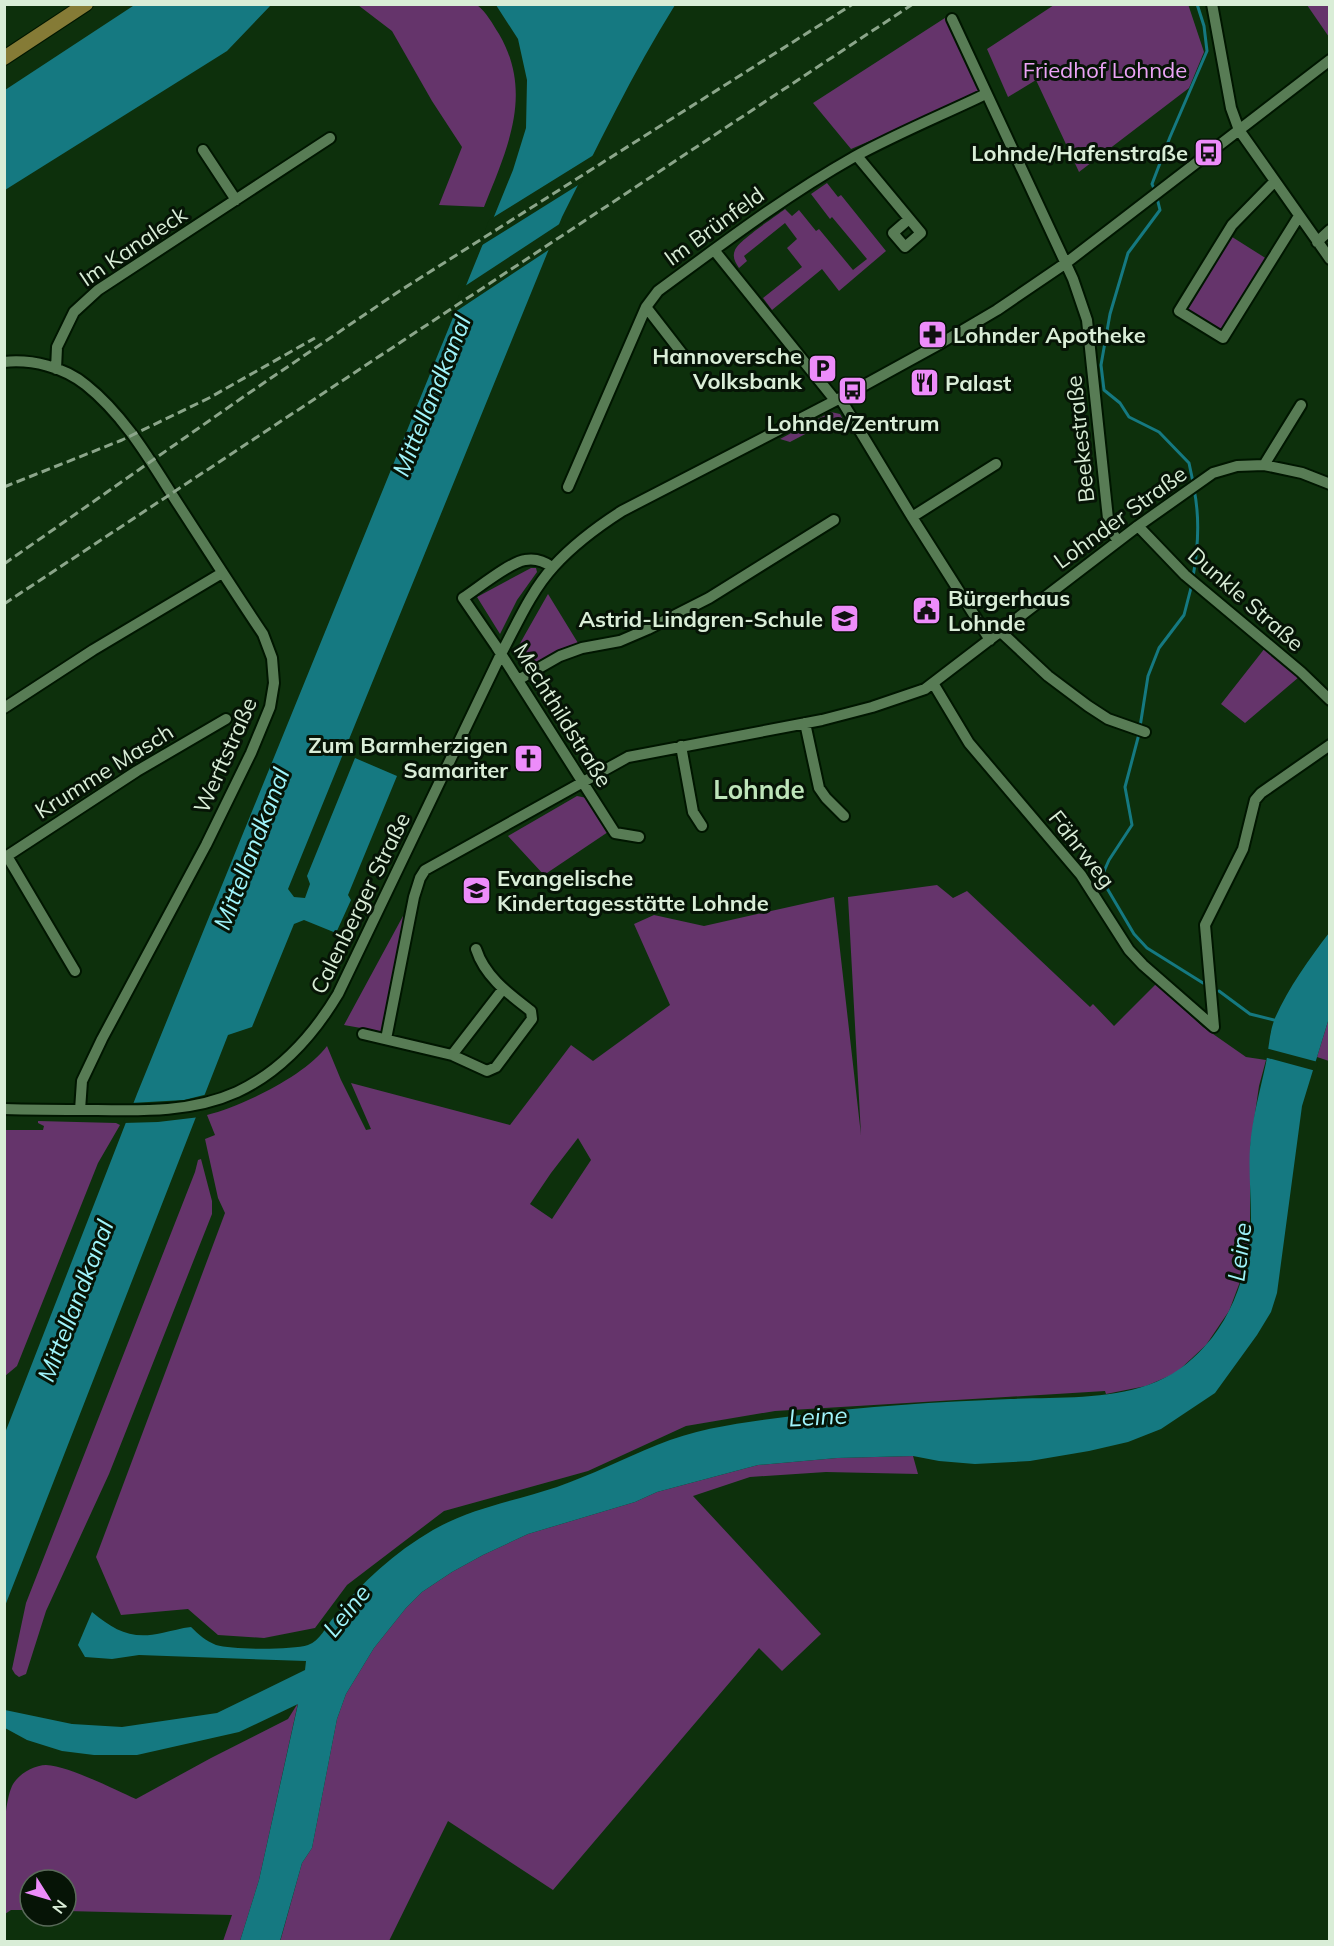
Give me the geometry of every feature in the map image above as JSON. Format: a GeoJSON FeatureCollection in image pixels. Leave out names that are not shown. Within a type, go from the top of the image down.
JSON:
{"type":"FeatureCollection","features":[{"type":"Feature","properties":{"kind":"main road"},"geometry":{"type":"LineString","coordinates":[[4,58],[86,4]]}},
{"type":"Feature","properties":{"kind":"street"},"geometry":{"type":"LineString","coordinates":[[1212,4],[1231,108],[1239,130],[1329,260]]}},
{"type":"Feature","properties":{"kind":"street","name":"Beekestraße"},"geometry":{"type":"LineString","coordinates":[[952,19],[1066,263],[1087,320],[1108,528],[1118,541]]}},
{"type":"Feature","properties":{"kind":"street"},"geometry":{"type":"LineString","coordinates":[[1239,130],[1329,60]]}},
{"type":"Feature","properties":{"kind":"street","name":"Im Brünfeld"},"geometry":{"type":"LineString","coordinates":[[568,487],[646,308],[658,291],[781,201],[857,156],[986,94]]}},
{"type":"Feature","properties":{"kind":"street","name":"Calenberger Straße"},"geometry":{"type":"LineString","coordinates":[[80,1110],[156,1110],[210,1102],[238,1092],[263,1076],[309,1036],[325,1016],[370,930],[527,603],[552,567],[594,529],[622,511],[837,399],[970,326],[1066,263],[1239,130]]}},
{"type":"Feature","properties":{"kind":"street","name":"Im Kanaleck"},"geometry":{"type":"LineString","coordinates":[[56,369],[57,347],[74,312],[98,290],[330,138]]}},
{"type":"Feature","properties":{"kind":"street"},"geometry":{"type":"LineString","coordinates":[[203,150],[236,200]]}},
{"type":"Feature","properties":{"kind":"street"},"geometry":{"type":"LineString","coordinates":[[857,156],[909,219]]}},
{"type":"Feature","properties":{"kind":"street"},"geometry":{"type":"LineString","coordinates":[[1274,182],[1232,225],[1179,310],[1223,338],[1299,216]]}},
{"type":"Feature","properties":{"kind":"street"},"geometry":{"type":"LineString","coordinates":[[1317,242],[1329,230]]}},
{"type":"Feature","properties":{"kind":"street"},"geometry":{"type":"LineString","coordinates":[[714,250],[837,399],[990,640]]}},
{"type":"Feature","properties":{"kind":"street"},"geometry":{"type":"LineString","coordinates":[[646,308],[684,356]]}},
{"type":"Feature","properties":{"kind":"street","name":"Werftstraße"},"geometry":{"type":"LineString","coordinates":[[4,362],[41,363],[56,369],[85,383],[109,406],[143,449],[262,634],[272,658],[274,683],[270,707],[206,845],[102,1039],[82,1082],[80,1110]]}},
{"type":"Feature","properties":{"kind":"street"},"geometry":{"type":"LineString","coordinates":[[1264,465],[1301,405]]}},
{"type":"Feature","properties":{"kind":"street"},"geometry":{"type":"LineString","coordinates":[[912,518],[996,464]]}},
{"type":"Feature","properties":{"kind":"street","name":"Lohnder Straße"},"geometry":{"type":"LineString","coordinates":[[386,1039],[414,897],[425,870],[628,757],[805,723],[872,707],[925,689],[1138,526],[1214,473],[1237,466],[1264,465],[1302,473],[1329,484]]}},
{"type":"Feature","properties":{"kind":"street"},"geometry":{"type":"LineString","coordinates":[[518,680],[560,656],[582,648],[620,641],[659,624],[710,598],[834,520]]}},
{"type":"Feature","properties":{"kind":"street","name":"Dunkle Straße"},"geometry":{"type":"LineString","coordinates":[[1138,526],[1185,575],[1301,672],[1329,700]]}},
{"type":"Feature","properties":{"kind":"street","name":"Mechthildstraße"},"geometry":{"type":"LineString","coordinates":[[552,567],[544,561],[522,560],[463,598],[615,833],[639,837]]}},
{"type":"Feature","properties":{"kind":"street"},"geometry":{"type":"LineString","coordinates":[[4,708],[93,650],[222,573]]}},
{"type":"Feature","properties":{"kind":"street"},"geometry":{"type":"LineString","coordinates":[[1001,632],[1048,676],[1088,706],[1108,719],[1140,730]]}},
{"type":"Feature","properties":{"kind":"street","name":"Fährweg"},"geometry":{"type":"LineString","coordinates":[[933,683],[969,743],[1081,874],[1129,950],[1214,1027],[1205,925],[1243,849],[1255,800],[1261,793],[1329,745]]}},
{"type":"Feature","properties":{"kind":"street","name":"Krumme Masch"},"geometry":{"type":"LineString","coordinates":[[6,857],[137,771],[226,719]]}},
{"type":"Feature","properties":{"kind":"street"},"geometry":{"type":"LineString","coordinates":[[805,723],[819,788],[844,816]]}},
{"type":"Feature","properties":{"kind":"street"},"geometry":{"type":"LineString","coordinates":[[681,746],[693,812],[702,826]]}},
{"type":"Feature","properties":{"kind":"street"},"geometry":{"type":"LineString","coordinates":[[6,857],[75,970]]}},
{"type":"Feature","properties":{"kind":"street"},"geometry":{"type":"LineString","coordinates":[[363,1034],[452,1055],[487,1071],[496,1067],[533,1015],[494,981],[476,949]]}},
{"type":"Feature","properties":{"kind":"street"},"geometry":{"type":"LineString","coordinates":[[452,1055],[503,989]]}},
{"type":"Feature","properties":{"kind":"street"},"geometry":{"type":"LineString","coordinates":[[4,1109],[80,1110]]}},
{"type":"Feature","properties":{"kind":"green space","name":"Friedhof Lohnde"},"geometry":{"type":"Polygon","coordinates":[[[1188,4],[1204,52],[1189,88],[1079,172],[1036,80],[1008,97],[987,49],[1054,5],[1188,4]]]}},
{"type":"Feature","properties":{"kind":"green space"},"geometry":{"type":"Polygon","coordinates":[[[358,5],[477,5],[487,15],[499,34],[509,56],[515,78],[516,100],[508,143],[484,207],[439,205],[462,147],[432,101],[392,31],[358,5]]]}},
{"type":"Feature","properties":{"kind":"green space"},"geometry":{"type":"Polygon","coordinates":[[[1307,5],[1329,5],[1329,37],[1307,5]]]}},
{"type":"Feature","properties":{"kind":"green space"},"geometry":{"type":"Polygon","coordinates":[[[948,16],[982,93],[851,149],[813,103],[948,16]]]}},
{"type":"Feature","properties":{"kind":"green space"},"geometry":{"type":"Polygon","coordinates":[[[827,183],[838,197],[841,195],[886,251],[839,291],[822,269],[772,310],[763,298],[802,267],[787,248],[797,239],[785,223],[744,256],[747,261],[739,268],[734,255],[743,240],[785,209],[792,216],[799,210],[816,231],[819,229],[853,270],[867,259],[832,217],[830,219],[811,194],[827,183]]]}},
{"type":"Feature","properties":{"kind":"green space"},"geometry":{"type":"Polygon","coordinates":[[[1229,235],[1267,259],[1220,331],[1191,313],[1185,305],[1229,235]]]}},
{"type":"Feature","properties":{"kind":"green space"},"geometry":{"type":"Polygon","coordinates":[[[831,412],[840,414],[845,423],[838,428],[835,421],[830,421],[790,442],[780,439],[831,412]]]}},
{"type":"Feature","properties":{"kind":"green space"},"geometry":{"type":"Polygon","coordinates":[[[531,568],[536,568],[537,572],[517,600],[500,634],[477,597],[531,568]]]}},
{"type":"Feature","properties":{"kind":"green space"},"geometry":{"type":"Polygon","coordinates":[[[548,594],[578,643],[558,650],[524,669],[514,654],[548,594]]]}},
{"type":"Feature","properties":{"kind":"green space"},"geometry":{"type":"Polygon","coordinates":[[[1265,648],[1299,677],[1245,723],[1221,704],[1265,648]]]}},
{"type":"Feature","properties":{"kind":"green space"},"geometry":{"type":"Polygon","coordinates":[[[577,796],[587,798],[608,832],[544,875],[508,836],[577,796]]]}},
{"type":"Feature","properties":{"kind":"green space"},"geometry":{"type":"Polygon","coordinates":[[[937,885],[953,898],[967,891],[1090,1007],[1093,1004],[1114,1026],[1156,984],[1203,1027],[1246,1057],[1266,1060],[1259,1086],[1250,1148],[1250,1238],[1244,1271],[1229,1311],[1206,1345],[1176,1373],[1146,1386],[1106,1394],[1105,1391],[775,1411],[686,1426],[588,1471],[444,1511],[347,1585],[315,1628],[264,1638],[218,1635],[188,1609],[121,1615],[96,1557],[225,1213],[218,1198],[205,1139],[215,1135],[207,1115],[237,1105],[289,1079],[327,1046],[366,1130],[371,1129],[351,1083],[510,1125],[571,1045],[593,1061],[670,1005],[634,924],[654,915],[704,926],[834,897],[861,1135],[848,897],[937,885]],[[578,1138],[530,1204],[552,1219],[591,1160],[578,1138]]]}},
{"type":"Feature","properties":{"kind":"green space"},"geometry":{"type":"Polygon","coordinates":[[[403,916],[404,932],[383,1032],[344,1025],[403,916]]]}},
{"type":"Feature","properties":{"kind":"green space"},"geometry":{"type":"Polygon","coordinates":[[[1329,1018],[1329,1061],[1317,1057],[1329,1018]]]}},
{"type":"Feature","properties":{"kind":"green space"},"geometry":{"type":"Polygon","coordinates":[[[38,1121],[116,1123],[120,1125],[98,1163],[17,1366],[5,1376],[5,1130],[43,1130],[44,1126],[38,1121]]]}},
{"type":"Feature","properties":{"kind":"green space"},"geometry":{"type":"Polygon","coordinates":[[[201,1159],[212,1201],[212,1214],[109,1474],[46,1611],[26,1674],[19,1677],[12,1669],[26,1603],[198,1160],[201,1159]]]}},
{"type":"Feature","properties":{"kind":"green space"},"geometry":{"type":"Polygon","coordinates":[[[913,1456],[918,1474],[826,1472],[750,1477],[693,1496],[821,1634],[782,1671],[759,1648],[553,1890],[448,1821],[389,1941],[280,1942],[302,1863],[312,1848],[337,1719],[346,1694],[374,1648],[422,1592],[483,1555],[528,1534],[635,1502],[657,1492],[758,1465],[837,1458],[913,1456]]]}},
{"type":"Feature","properties":{"kind":"green space"},"geometry":{"type":"Polygon","coordinates":[[[298,1703],[259,1880],[240,1941],[223,1941],[232,1915],[78,1911],[78,1868],[18,1868],[18,1910],[11,1910],[5,1914],[6,1813],[12,1786],[22,1775],[41,1765],[56,1766],[136,1799],[288,1719],[298,1703]]]}},
{"type":"Feature","properties":{"kind":"water"},"geometry":{"type":"Polygon","coordinates":[[[136,4],[271,5],[227,51],[5,190],[5,90],[136,4]]]}},
{"type":"Feature","properties":{"kind":"water","name":"Mittellandkanal"},"geometry":{"type":"Polygon","coordinates":[[[496,5],[675,5],[630,83],[562,217],[288,889],[294,897],[305,898],[310,884],[307,876],[355,758],[397,776],[348,895],[351,900],[336,933],[304,920],[294,924],[252,1027],[228,1035],[5,1606],[5,1433],[137,1094],[513,170],[526,128],[527,80],[518,39],[496,5]]]}},
{"type":"Feature","properties":{"kind":"water","name":"Leine"},"geometry":{"type":"Polygon","coordinates":[[[1329,933],[1329,1018],[1302,1106],[1277,1293],[1271,1312],[1215,1393],[1161,1429],[1128,1442],[1030,1461],[975,1464],[913,1456],[837,1458],[758,1465],[657,1492],[635,1502],[528,1534],[452,1572],[422,1592],[406,1608],[374,1648],[346,1694],[337,1719],[312,1848],[302,1863],[280,1941],[240,1941],[259,1880],[298,1704],[239,1732],[137,1755],[94,1755],[62,1751],[27,1740],[5,1728],[5,1710],[72,1724],[122,1727],[217,1713],[305,1670],[306,1661],[139,1655],[112,1659],[85,1657],[78,1645],[92,1612],[116,1629],[133,1634],[151,1635],[191,1627],[199,1635],[224,1647],[276,1649],[300,1647],[312,1643],[319,1637],[344,1604],[379,1569],[405,1548],[433,1530],[478,1510],[570,1482],[674,1439],[707,1429],[741,1423],[847,1410],[1115,1393],[1148,1385],[1172,1374],[1193,1359],[1214,1335],[1229,1310],[1245,1269],[1250,1240],[1251,1136],[1271,1029],[1293,984],[1329,933]]]}},
{"type":"Feature","properties":{"kind":"pier"},"geometry":{"type":"Polygon","coordinates":[[[597,153],[583,182],[479,247],[489,220],[597,153]]]}},
{"type":"Feature","properties":{"kind":"pier"},"geometry":{"type":"Polygon","coordinates":[[[564,221],[553,247],[452,314],[462,288],[564,221]]]}},
{"type":"Feature","properties":{"kind":"pier"},"geometry":{"type":"Polygon","coordinates":[[[1265,1048],[1318,1062],[1316,1071],[1264,1057],[1265,1048]]]}},
{"type":"Feature","properties":{"kind":"pier"},"geometry":{"type":"Polygon","coordinates":[[[208,1094],[200,1117],[123,1123],[131,1103],[184,1100],[208,1094]]]}},
{"type":"Feature","properties":{"kind":"waterway"},"geometry":{"type":"LineString","coordinates":[[1155,191],[1152,184],[1207,51],[1204,26],[1197,4]]}},
{"type":"Feature","properties":{"kind":"waterway"},"geometry":{"type":"LineString","coordinates":[[1157,198],[1160,210],[1128,253],[1110,314],[1101,365],[1104,390],[1120,403],[1129,417],[1159,432],[1189,463],[1193,482]]}},
{"type":"Feature","properties":{"kind":"waterway"},"geometry":{"type":"LineString","coordinates":[[1193,577],[1198,533],[1194,489]]}},
{"type":"Feature","properties":{"kind":"waterway"},"geometry":{"type":"LineString","coordinates":[[1140,727],[1148,676],[1159,648],[1184,615],[1192,584]]}},
{"type":"Feature","properties":{"kind":"waterway"},"geometry":{"type":"LineString","coordinates":[[1139,734],[1125,787],[1132,825],[1109,860],[1101,878],[1134,934],[1147,948],[1203,983]]}},
{"type":"Feature","properties":{"kind":"waterway"},"geometry":{"type":"LineString","coordinates":[[1219,991],[1250,1014],[1278,1021]]}},
{"type":"Feature","properties":{"kind":"railway"},"geometry":{"type":"LineString","coordinates":[[4,564],[398,292],[853,4]]}},
{"type":"Feature","properties":{"kind":"railway"},"geometry":{"type":"LineString","coordinates":[[4,604],[913,4]]}},
{"type":"Feature","properties":{"kind":"railway"},"geometry":{"type":"LineString","coordinates":[[4,487],[122,440],[209,398],[315,338]]}},
{"type":"Feature","properties":{"kind":"place","name":"Lohnde/Hafenstraße"},"geometry":{"type":"Point","coordinates":[1209,153]}},
{"type":"Feature","properties":{"kind":"place","name":"Lohnder Apotheke"},"geometry":{"type":"Point","coordinates":[932,335]}},
{"type":"Feature","properties":{"kind":"place","name":"Hannoversche Volksbank"},"geometry":{"type":"Point","coordinates":[823,369]}},
{"type":"Feature","properties":{"kind":"place","name":"Palast"},"geometry":{"type":"Point","coordinates":[924,383]}},
{"type":"Feature","properties":{"kind":"place","name":"Lohnde/Zentrum"},"geometry":{"type":"Point","coordinates":[853,391]}},
{"type":"Feature","properties":{"kind":"place","name":"Bürgerhaus Lohnde"},"geometry":{"type":"Point","coordinates":[927,611]}},
{"type":"Feature","properties":{"kind":"place","name":"Astrid-Lindgren-Schule"},"geometry":{"type":"Point","coordinates":[844,619]}},
{"type":"Feature","properties":{"kind":"place","name":"Zum Barmherzigen Samariter"},"geometry":{"type":"Point","coordinates":[529,758]}},
{"type":"Feature","properties":{"kind":"place","name":"Evangelische Kindertagesstätte Lohnde"},"geometry":{"type":"Point","coordinates":[476,891]}},
{"type":"Feature","properties":{"kind":"district","name":"Lohnde"},"geometry":{"type":"Point","coordinates":[759,790]}}]}
